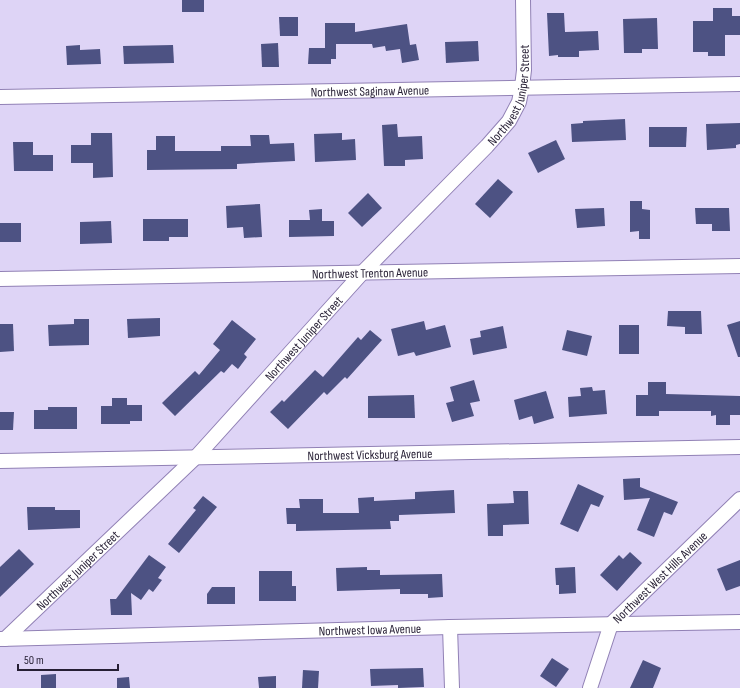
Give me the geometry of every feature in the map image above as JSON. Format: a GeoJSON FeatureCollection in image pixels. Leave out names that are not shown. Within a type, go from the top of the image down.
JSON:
{"type":"FeatureCollection","features":[{"type":"Feature","properties":{"kind":"street","name":"Northwest Juniper Street"},"geometry":{"type":"LineString","coordinates":[[3,639],[197,456],[363,272],[487,146],[509,121],[519,102],[524,70],[523,0]]}},
{"type":"Feature","properties":{"kind":"street","name":"Northwest Saginaw Avenue"},"geometry":{"type":"LineString","coordinates":[[0,97],[740,84]]}},
{"type":"Feature","properties":{"kind":"street","name":"Northwest Trenton Avenue"},"geometry":{"type":"LineString","coordinates":[[0,279],[740,266]]}},
{"type":"Feature","properties":{"kind":"street","name":"Northwest Vicksburg Avenue"},"geometry":{"type":"LineString","coordinates":[[0,461],[197,456],[740,447]]}},
{"type":"Feature","properties":{"kind":"street","name":"Northwest West Hills Avenue"},"geometry":{"type":"LineString","coordinates":[[590,688],[611,624],[740,499]]}},
{"type":"Feature","properties":{"kind":"street","name":"Northwest Iowa Avenue"},"geometry":{"type":"LineString","coordinates":[[3,639],[450,627],[740,622]]}},
{"type":"Feature","properties":{"kind":"street"},"geometry":{"type":"LineString","coordinates":[[450,627],[452,688]]}},
{"type":"Feature","properties":{"kind":"building"},"geometry":{"type":"Polygon","coordinates":[[[182,0],[204,0],[204,12],[182,12],[182,0]]]}},
{"type":"Feature","properties":{"kind":"building"},"geometry":{"type":"Polygon","coordinates":[[[713,8],[732,8],[732,16],[740,16],[740,35],[725,35],[725,56],[708,56],[708,52],[693,52],[693,21],[713,21],[713,8]]]}},
{"type":"Feature","properties":{"kind":"building"},"geometry":{"type":"Polygon","coordinates":[[[547,13],[564,13],[565,32],[598,31],[599,50],[579,51],[579,57],[558,57],[558,55],[549,56],[547,13]]]}},
{"type":"Feature","properties":{"kind":"building"},"geometry":{"type":"Polygon","coordinates":[[[279,17],[298,17],[298,36],[280,36],[279,17]]]}},
{"type":"Feature","properties":{"kind":"building"},"geometry":{"type":"Polygon","coordinates":[[[657,18],[658,49],[642,49],[642,53],[624,53],[623,19],[657,18]]]}},
{"type":"Feature","properties":{"kind":"building"},"geometry":{"type":"Polygon","coordinates":[[[325,23],[355,23],[355,32],[407,24],[410,45],[416,44],[419,60],[402,63],[400,49],[386,51],[385,46],[373,48],[372,44],[336,44],[336,59],[331,59],[331,64],[308,64],[309,48],[325,48],[325,23]]]}},
{"type":"Feature","properties":{"kind":"building"},"geometry":{"type":"Polygon","coordinates":[[[478,41],[479,61],[446,63],[445,42],[478,41]]]}},
{"type":"Feature","properties":{"kind":"building"},"geometry":{"type":"Polygon","coordinates":[[[278,43],[279,67],[262,67],[261,44],[278,43]]]}},
{"type":"Feature","properties":{"kind":"building"},"geometry":{"type":"Polygon","coordinates":[[[80,45],[80,50],[100,49],[101,64],[67,65],[66,46],[80,45]]]}},
{"type":"Feature","properties":{"kind":"building"},"geometry":{"type":"Polygon","coordinates":[[[173,45],[174,63],[124,64],[123,46],[173,45]]]}},
{"type":"Feature","properties":{"kind":"building"},"geometry":{"type":"Polygon","coordinates":[[[625,119],[626,140],[572,142],[571,124],[583,123],[583,121],[625,119]]]}},
{"type":"Feature","properties":{"kind":"building"},"geometry":{"type":"Polygon","coordinates":[[[740,123],[740,144],[736,145],[736,148],[707,150],[706,124],[740,123]]]}},
{"type":"Feature","properties":{"kind":"building"},"geometry":{"type":"Polygon","coordinates":[[[397,124],[398,137],[422,136],[423,159],[405,160],[405,166],[384,166],[382,125],[397,124]]]}},
{"type":"Feature","properties":{"kind":"building"},"geometry":{"type":"Polygon","coordinates":[[[649,127],[687,127],[686,147],[649,147],[649,127]]]}},
{"type":"Feature","properties":{"kind":"building"},"geometry":{"type":"Polygon","coordinates":[[[91,133],[112,133],[113,177],[93,178],[93,163],[71,163],[71,145],[91,145],[91,133]]]}},
{"type":"Feature","properties":{"kind":"building"},"geometry":{"type":"Polygon","coordinates":[[[342,133],[342,140],[355,139],[356,160],[315,162],[314,134],[342,133]]]}},
{"type":"Feature","properties":{"kind":"building"},"geometry":{"type":"Polygon","coordinates":[[[250,135],[269,135],[270,144],[294,143],[295,161],[237,164],[237,169],[147,170],[147,150],[156,150],[156,136],[175,136],[175,151],[221,151],[221,146],[251,146],[250,135]]]}},
{"type":"Feature","properties":{"kind":"building"},"geometry":{"type":"Polygon","coordinates":[[[556,140],[565,159],[538,173],[528,153],[556,140]]]}},
{"type":"Feature","properties":{"kind":"building"},"geometry":{"type":"Polygon","coordinates":[[[13,142],[33,142],[33,155],[53,155],[53,171],[14,171],[13,142]]]}},
{"type":"Feature","properties":{"kind":"building"},"geometry":{"type":"Polygon","coordinates":[[[498,179],[513,192],[490,218],[475,204],[498,179]]]}},
{"type":"Feature","properties":{"kind":"building"},"geometry":{"type":"Polygon","coordinates":[[[368,193],[382,208],[362,227],[348,213],[368,193]]]}},
{"type":"Feature","properties":{"kind":"building"},"geometry":{"type":"Polygon","coordinates":[[[630,201],[642,201],[642,209],[650,210],[650,239],[639,239],[639,231],[630,232],[630,201]]]}},
{"type":"Feature","properties":{"kind":"building"},"geometry":{"type":"Polygon","coordinates":[[[260,204],[262,237],[244,238],[243,227],[227,228],[226,206],[260,204]]]}},
{"type":"Feature","properties":{"kind":"building"},"geometry":{"type":"Polygon","coordinates":[[[604,208],[605,226],[577,228],[575,209],[604,208]]]}},
{"type":"Feature","properties":{"kind":"building"},"geometry":{"type":"Polygon","coordinates":[[[695,208],[729,208],[730,231],[712,231],[712,224],[696,224],[695,208]]]}},
{"type":"Feature","properties":{"kind":"building"},"geometry":{"type":"Polygon","coordinates":[[[322,209],[322,221],[334,221],[334,236],[289,237],[289,220],[310,220],[309,210],[322,209]]]}},
{"type":"Feature","properties":{"kind":"building"},"geometry":{"type":"Polygon","coordinates":[[[143,219],[188,219],[188,237],[169,237],[169,241],[143,241],[143,219]]]}},
{"type":"Feature","properties":{"kind":"building"},"geometry":{"type":"Polygon","coordinates":[[[111,221],[112,243],[80,244],[80,222],[111,221]]]}},
{"type":"Feature","properties":{"kind":"building"},"geometry":{"type":"Polygon","coordinates":[[[0,223],[21,223],[21,242],[0,242],[0,223]]]}},
{"type":"Feature","properties":{"kind":"building"},"geometry":{"type":"Polygon","coordinates":[[[668,311],[701,311],[702,334],[685,334],[685,327],[667,326],[668,311]]]}},
{"type":"Feature","properties":{"kind":"building"},"geometry":{"type":"Polygon","coordinates":[[[160,318],[160,336],[128,338],[127,319],[160,318]]]}},
{"type":"Feature","properties":{"kind":"building"},"geometry":{"type":"Polygon","coordinates":[[[74,319],[89,319],[89,345],[49,346],[48,325],[74,324],[74,319]]]}},
{"type":"Feature","properties":{"kind":"building"},"geometry":{"type":"Polygon","coordinates":[[[232,320],[256,339],[244,354],[247,357],[238,369],[232,364],[224,373],[221,371],[175,416],[162,403],[195,371],[199,375],[220,350],[213,344],[232,320]]]}},
{"type":"Feature","properties":{"kind":"building"},"geometry":{"type":"Polygon","coordinates":[[[424,321],[426,330],[445,325],[451,347],[416,356],[414,352],[398,356],[391,329],[424,321]]]}},
{"type":"Feature","properties":{"kind":"building"},"geometry":{"type":"Polygon","coordinates":[[[740,321],[740,357],[738,357],[727,325],[740,321]]]}},
{"type":"Feature","properties":{"kind":"building"},"geometry":{"type":"Polygon","coordinates":[[[0,324],[13,324],[14,351],[0,352],[0,324]]]}},
{"type":"Feature","properties":{"kind":"building"},"geometry":{"type":"Polygon","coordinates":[[[619,325],[639,325],[639,354],[619,354],[619,325]]]}},
{"type":"Feature","properties":{"kind":"building"},"geometry":{"type":"Polygon","coordinates":[[[503,326],[507,348],[473,355],[470,339],[481,337],[480,331],[503,326]]]}},
{"type":"Feature","properties":{"kind":"building"},"geometry":{"type":"Polygon","coordinates":[[[370,330],[382,340],[347,379],[345,377],[327,395],[324,392],[288,429],[270,412],[282,400],[284,402],[315,370],[323,377],[358,337],[361,340],[370,330]]]}},
{"type":"Feature","properties":{"kind":"building"},"geometry":{"type":"Polygon","coordinates":[[[567,330],[592,336],[587,356],[562,350],[567,330]]]}},
{"type":"Feature","properties":{"kind":"building"},"geometry":{"type":"Polygon","coordinates":[[[474,380],[480,401],[470,403],[474,416],[452,422],[446,403],[454,401],[450,387],[474,380]]]}},
{"type":"Feature","properties":{"kind":"building"},"geometry":{"type":"Polygon","coordinates":[[[648,382],[666,382],[666,394],[740,396],[740,415],[730,415],[730,425],[716,425],[716,415],[711,416],[711,411],[659,411],[659,416],[636,416],[636,395],[648,395],[648,382]]]}},
{"type":"Feature","properties":{"kind":"building"},"geometry":{"type":"Polygon","coordinates":[[[592,387],[593,391],[605,390],[607,414],[569,417],[568,397],[581,396],[580,388],[592,387]]]}},
{"type":"Feature","properties":{"kind":"building"},"geometry":{"type":"Polygon","coordinates":[[[546,391],[554,418],[534,424],[532,416],[519,420],[514,400],[546,391]]]}},
{"type":"Feature","properties":{"kind":"building"},"geometry":{"type":"Polygon","coordinates":[[[414,395],[415,418],[368,418],[368,396],[414,395]]]}},
{"type":"Feature","properties":{"kind":"building"},"geometry":{"type":"Polygon","coordinates":[[[112,398],[127,398],[127,405],[142,405],[142,421],[130,421],[130,424],[101,424],[101,406],[112,406],[112,398]]]}},
{"type":"Feature","properties":{"kind":"building"},"geometry":{"type":"Polygon","coordinates":[[[48,407],[77,407],[77,429],[34,429],[34,410],[48,410],[48,407]]]}},
{"type":"Feature","properties":{"kind":"building"},"geometry":{"type":"Polygon","coordinates":[[[0,412],[14,412],[13,430],[0,430],[0,412]]]}},
{"type":"Feature","properties":{"kind":"building"},"geometry":{"type":"Polygon","coordinates":[[[640,478],[640,487],[678,502],[672,515],[664,512],[654,537],[637,530],[650,498],[624,500],[623,479],[640,478]]]}},
{"type":"Feature","properties":{"kind":"building"},"geometry":{"type":"Polygon","coordinates":[[[578,484],[604,496],[599,507],[591,504],[578,532],[560,524],[578,484]]]}},
{"type":"Feature","properties":{"kind":"building"},"geometry":{"type":"Polygon","coordinates":[[[454,490],[455,513],[399,515],[399,521],[390,521],[391,529],[296,531],[296,524],[287,524],[286,508],[300,508],[299,499],[323,499],[323,513],[359,513],[358,498],[374,497],[374,501],[415,499],[415,492],[454,490]]]}},
{"type":"Feature","properties":{"kind":"building"},"geometry":{"type":"Polygon","coordinates":[[[513,491],[528,491],[529,524],[503,525],[503,536],[488,536],[487,504],[514,503],[513,491]]]}},
{"type":"Feature","properties":{"kind":"building"},"geometry":{"type":"Polygon","coordinates":[[[203,496],[217,507],[179,553],[168,544],[196,510],[193,508],[203,496]]]}},
{"type":"Feature","properties":{"kind":"building"},"geometry":{"type":"Polygon","coordinates":[[[27,507],[55,507],[55,510],[80,510],[80,528],[28,530],[27,507]]]}},
{"type":"Feature","properties":{"kind":"building"},"geometry":{"type":"Polygon","coordinates":[[[19,549],[34,564],[0,597],[0,567],[19,549]]]}},
{"type":"Feature","properties":{"kind":"building"},"geometry":{"type":"Polygon","coordinates":[[[630,552],[642,563],[617,591],[600,575],[619,555],[623,559],[630,552]]]}},
{"type":"Feature","properties":{"kind":"building"},"geometry":{"type":"Polygon","coordinates":[[[149,555],[166,567],[158,578],[162,580],[153,592],[149,589],[141,600],[131,593],[132,615],[111,615],[110,599],[116,599],[149,555]]]}},
{"type":"Feature","properties":{"kind":"building"},"geometry":{"type":"Polygon","coordinates":[[[740,560],[740,586],[726,591],[717,569],[740,560]]]}},
{"type":"Feature","properties":{"kind":"building"},"geometry":{"type":"Polygon","coordinates":[[[367,567],[367,570],[380,570],[380,575],[442,574],[443,597],[428,598],[428,594],[400,594],[400,589],[337,591],[336,568],[367,567]]]}},
{"type":"Feature","properties":{"kind":"building"},"geometry":{"type":"Polygon","coordinates":[[[575,567],[576,593],[559,594],[559,585],[556,585],[555,568],[575,567]]]}},
{"type":"Feature","properties":{"kind":"building"},"geometry":{"type":"Polygon","coordinates":[[[259,571],[292,571],[292,586],[296,586],[296,601],[259,601],[259,571]]]}},
{"type":"Feature","properties":{"kind":"building"},"geometry":{"type":"Polygon","coordinates":[[[212,587],[235,587],[235,604],[207,604],[207,594],[212,587]]]}},
{"type":"Feature","properties":{"kind":"building"},"geometry":{"type":"Polygon","coordinates":[[[552,658],[569,669],[556,687],[540,676],[552,658]]]}},
{"type":"Feature","properties":{"kind":"building"},"geometry":{"type":"Polygon","coordinates":[[[643,660],[661,668],[653,688],[630,688],[643,660]]]}},
{"type":"Feature","properties":{"kind":"building"},"geometry":{"type":"Polygon","coordinates":[[[423,668],[424,687],[398,688],[398,685],[371,686],[370,669],[423,668]]]}},
{"type":"Feature","properties":{"kind":"building"},"geometry":{"type":"Polygon","coordinates":[[[303,670],[319,671],[318,688],[302,688],[303,670]]]}},
{"type":"Feature","properties":{"kind":"building"},"geometry":{"type":"Polygon","coordinates":[[[56,674],[56,688],[41,688],[41,675],[56,674]]]}},
{"type":"Feature","properties":{"kind":"building"},"geometry":{"type":"Polygon","coordinates":[[[276,676],[276,688],[259,688],[258,677],[276,676]]]}},
{"type":"Feature","properties":{"kind":"building"},"geometry":{"type":"Polygon","coordinates":[[[129,677],[130,688],[117,688],[117,678],[129,677]]]}}]}
